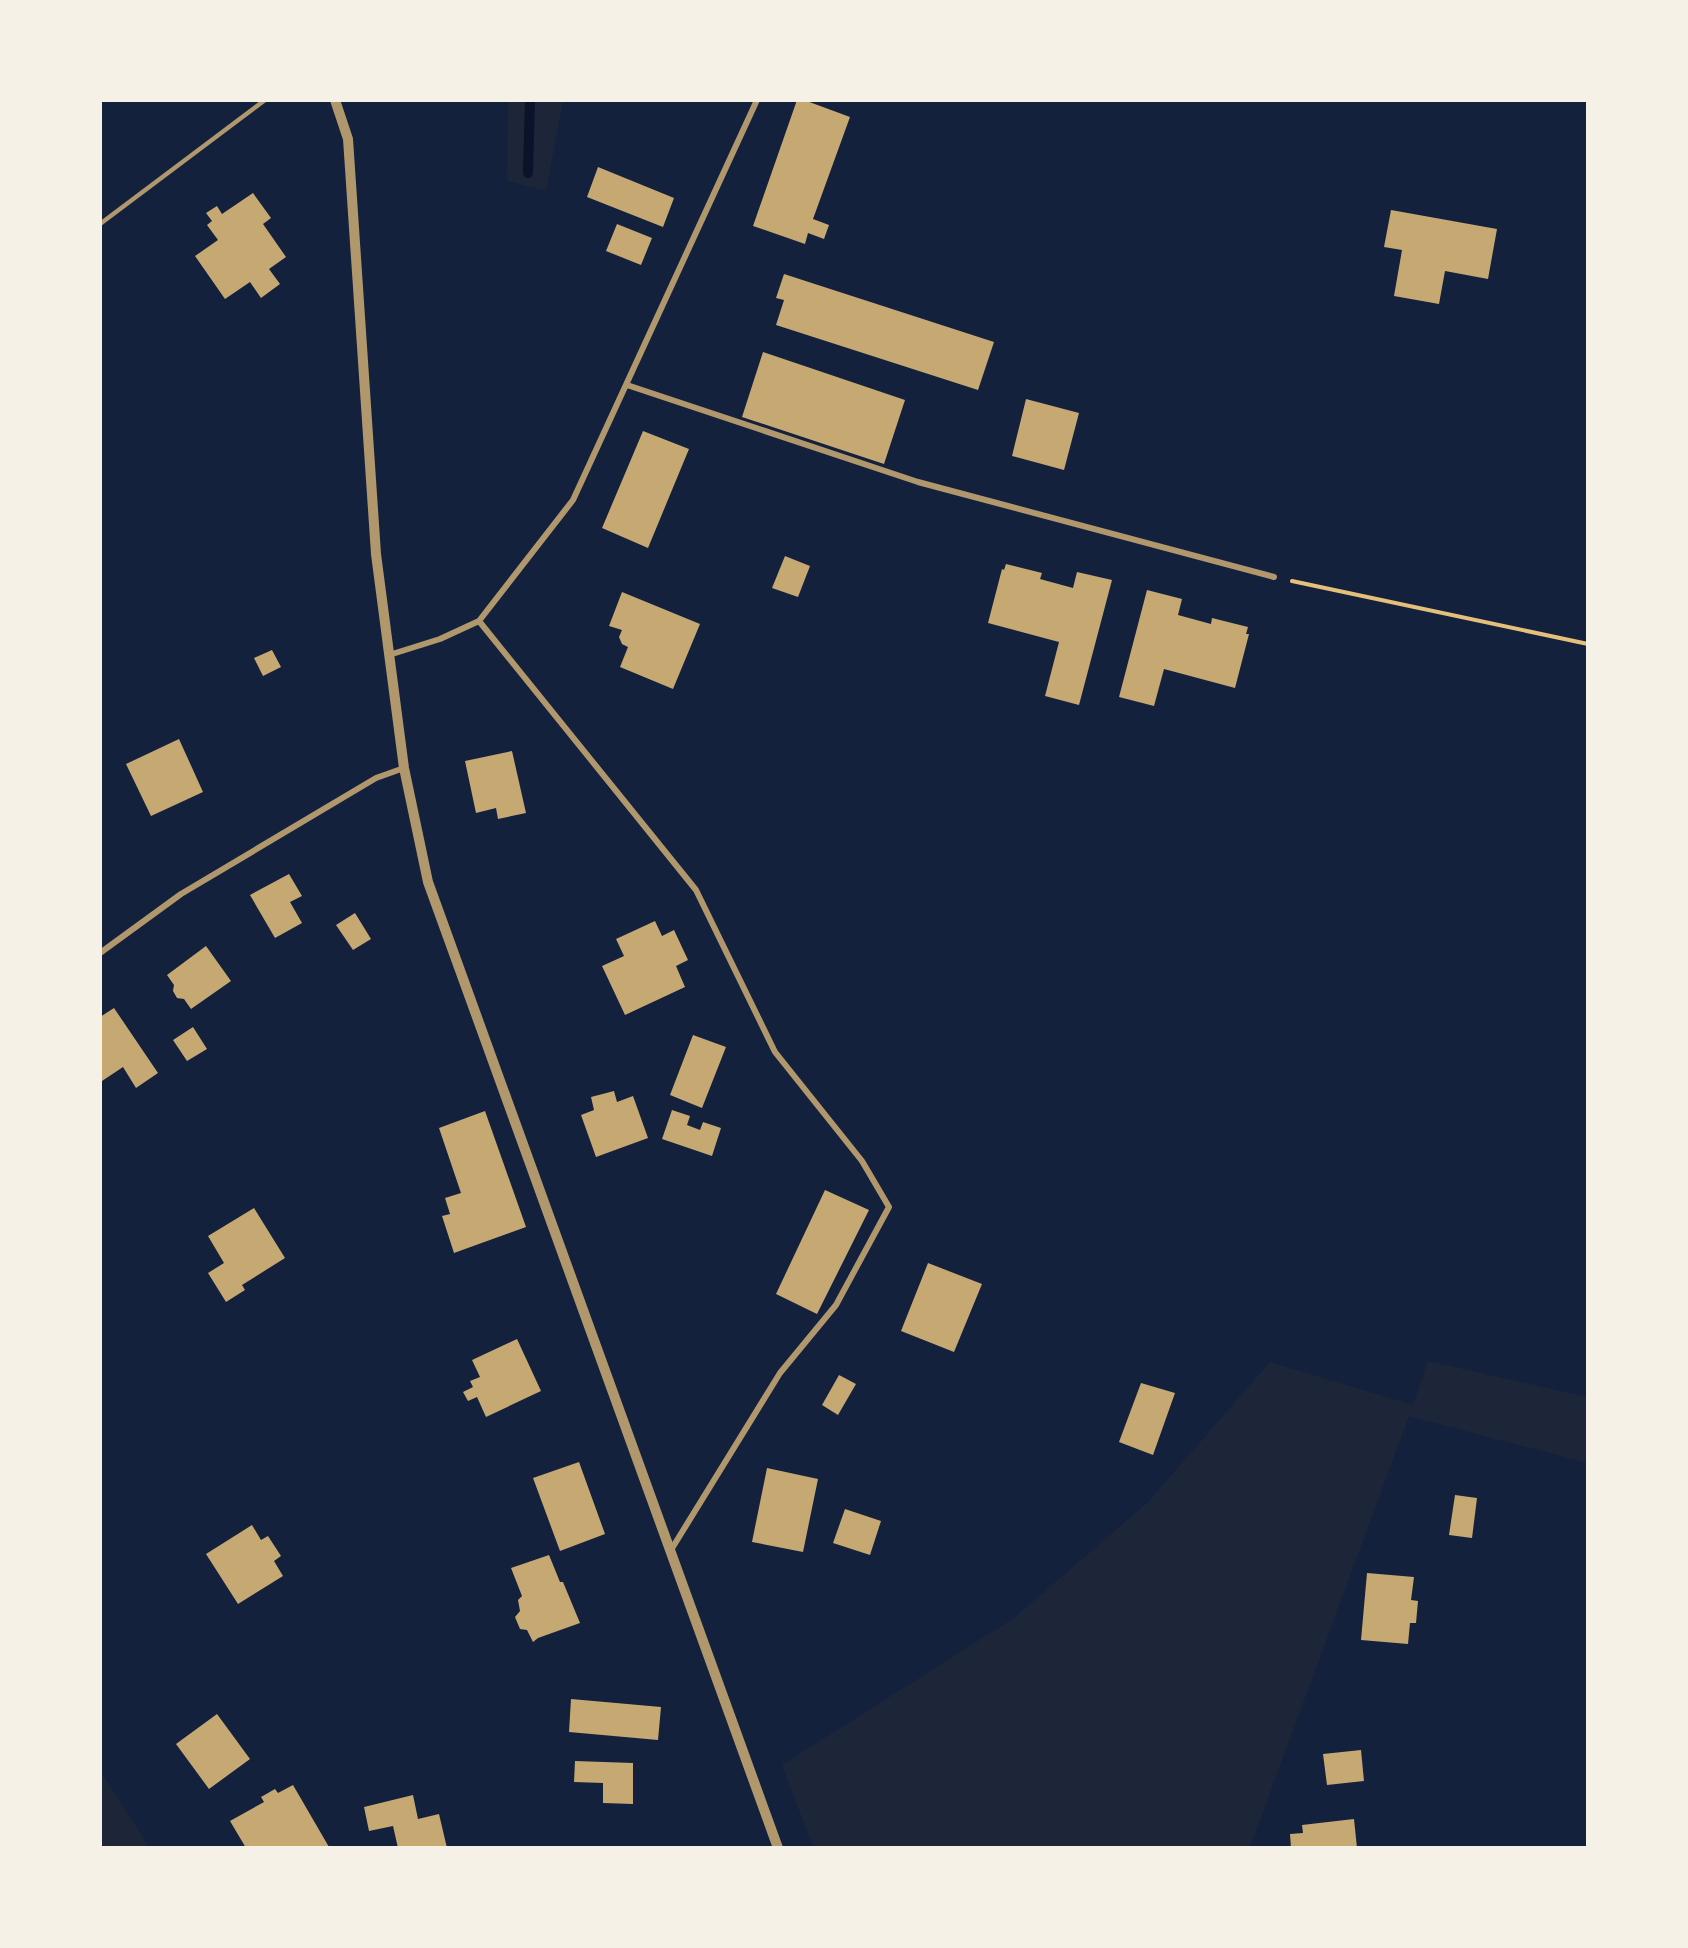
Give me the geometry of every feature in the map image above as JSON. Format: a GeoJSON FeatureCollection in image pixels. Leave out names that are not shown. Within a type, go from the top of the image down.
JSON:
{"type":"FeatureCollection","features":[{"type":"Feature","properties":{"kind":"street"},"geometry":{"type":"LineString","coordinates":[[335,100],[348,139],[376,554],[404,768],[428,882],[778,1848]]}},
{"type":"Feature","properties":{"kind":"street"},"geometry":{"type":"LineString","coordinates":[[389,655],[440,639],[479,621],[573,500],[757,100]]}},
{"type":"Feature","properties":{"kind":"street"},"geometry":{"type":"LineString","coordinates":[[627,385],[918,482],[1274,577]]}},
{"type":"Feature","properties":{"kind":"street"},"geometry":{"type":"LineString","coordinates":[[479,621],[696,890],[775,1052],[862,1161],[889,1207],[836,1305],[780,1373],[671,1550]]}},
{"type":"Feature","properties":{"kind":"street"},"geometry":{"type":"LineString","coordinates":[[100,953],[181,894],[376,778],[404,768]]}},
{"type":"Feature","properties":{"kind":"lane"},"geometry":{"type":"LineString","coordinates":[[100,224],[265,100]]}},
{"type":"Feature","properties":{"kind":"path"},"geometry":{"type":"LineString","coordinates":[[1274,577],[1587,644]]}},
{"type":"Feature","properties":{"kind":"shaded area"},"geometry":{"type":"Polygon","coordinates":[[[508,101],[563,101],[546,191],[507,181],[508,101]]]}},
{"type":"Feature","properties":{"kind":"shaded area"},"geometry":{"type":"Polygon","coordinates":[[[1428,1361],[1587,1397],[1587,1463],[1409,1416],[1250,1847],[813,1847],[782,1765],[1014,1618],[1147,1503],[1270,1362],[1413,1405],[1428,1361]]]}},
{"type":"Feature","properties":{"kind":"shaded area"},"geometry":{"type":"Polygon","coordinates":[[[101,1772],[149,1847],[101,1847],[101,1772]]]}},
{"type":"Feature","properties":{"kind":"building"},"geometry":{"type":"Polygon","coordinates":[[[797,100],[804,100],[850,117],[813,219],[829,225],[824,239],[808,233],[805,244],[753,226],[797,100]]]}},
{"type":"Feature","properties":{"kind":"building"},"geometry":{"type":"Polygon","coordinates":[[[598,167],[674,198],[663,227],[587,197],[598,167]]]}},
{"type":"Feature","properties":{"kind":"building"},"geometry":{"type":"Polygon","coordinates":[[[253,193],[271,218],[263,224],[286,257],[269,269],[280,284],[261,298],[250,282],[225,299],[195,256],[218,240],[207,225],[212,221],[206,213],[217,206],[222,214],[253,193]]]}},
{"type":"Feature","properties":{"kind":"building"},"geometry":{"type":"Polygon","coordinates":[[[1391,210],[1497,229],[1488,279],[1445,271],[1439,304],[1394,296],[1402,250],[1384,247],[1391,210]]]}},
{"type":"Feature","properties":{"kind":"building"},"geometry":{"type":"Polygon","coordinates":[[[617,224],[652,238],[641,265],[606,251],[617,224]]]}},
{"type":"Feature","properties":{"kind":"building"},"geometry":{"type":"Polygon","coordinates":[[[784,274],[994,342],[978,390],[776,325],[784,300],[776,298],[784,274]]]}},
{"type":"Feature","properties":{"kind":"building"},"geometry":{"type":"Polygon","coordinates":[[[763,352],[905,400],[884,464],[742,417],[763,352]]]}},
{"type":"Feature","properties":{"kind":"building"},"geometry":{"type":"Polygon","coordinates":[[[1026,399],[1079,413],[1064,470],[1012,456],[1026,399]]]}},
{"type":"Feature","properties":{"kind":"building"},"geometry":{"type":"Polygon","coordinates":[[[643,431],[689,449],[648,548],[602,528],[643,431]]]}},
{"type":"Feature","properties":{"kind":"building"},"geometry":{"type":"Polygon","coordinates":[[[785,556],[810,566],[798,597],[772,588],[785,556]]]}},
{"type":"Feature","properties":{"kind":"building"},"geometry":{"type":"Polygon","coordinates":[[[1006,564],[1042,573],[1040,579],[1073,588],[1077,572],[1112,580],[1079,705],[1045,696],[1059,642],[988,623],[1002,569],[1004,570],[1006,564]]]}},
{"type":"Feature","properties":{"kind":"building"},"geometry":{"type":"Polygon","coordinates":[[[1147,590],[1182,599],[1178,615],[1211,624],[1212,618],[1248,627],[1246,634],[1249,634],[1235,688],[1164,669],[1154,706],[1119,697],[1147,590]]]}},
{"type":"Feature","properties":{"kind":"building"},"geometry":{"type":"Polygon","coordinates":[[[622,592],[700,624],[673,689],[620,667],[628,647],[622,644],[619,637],[622,630],[609,626],[622,592]]]}},
{"type":"Feature","properties":{"kind":"building"},"geometry":{"type":"Polygon","coordinates":[[[272,650],[281,667],[263,676],[254,658],[272,650]]]}},
{"type":"Feature","properties":{"kind":"building"},"geometry":{"type":"Polygon","coordinates":[[[179,739],[203,792],[151,816],[126,764],[179,739]]]}},
{"type":"Feature","properties":{"kind":"building"},"geometry":{"type":"Polygon","coordinates":[[[512,751],[526,813],[498,819],[496,808],[476,813],[465,761],[512,751]]]}},
{"type":"Feature","properties":{"kind":"building"},"geometry":{"type":"Polygon","coordinates":[[[289,874],[302,896],[290,902],[302,923],[275,938],[250,895],[289,874]]]}},
{"type":"Feature","properties":{"kind":"building"},"geometry":{"type":"Polygon","coordinates":[[[355,913],[371,939],[353,950],[336,925],[355,913]]]}},
{"type":"Feature","properties":{"kind":"building"},"geometry":{"type":"Polygon","coordinates":[[[655,921],[662,936],[674,930],[688,960],[676,966],[685,987],[625,1015],[602,966],[624,956],[616,939],[655,921]]]}},
{"type":"Feature","properties":{"kind":"building"},"geometry":{"type":"Polygon","coordinates":[[[206,946],[231,981],[191,1009],[184,999],[177,998],[173,991],[174,985],[167,975],[206,946]]]}},
{"type":"Feature","properties":{"kind":"building"},"geometry":{"type":"Polygon","coordinates":[[[114,1008],[158,1073],[136,1088],[123,1067],[102,1081],[100,1078],[100,1017],[114,1008]]]}},
{"type":"Feature","properties":{"kind":"building"},"geometry":{"type":"Polygon","coordinates":[[[193,1027],[207,1049],[187,1061],[173,1040],[193,1027]]]}},
{"type":"Feature","properties":{"kind":"building"},"geometry":{"type":"Polygon","coordinates":[[[693,1035],[726,1047],[702,1108],[670,1095],[693,1035]]]}},
{"type":"Feature","properties":{"kind":"building"},"geometry":{"type":"Polygon","coordinates":[[[614,1091],[617,1102],[633,1096],[648,1138],[596,1157],[581,1115],[594,1110],[591,1097],[614,1091]]]}},
{"type":"Feature","properties":{"kind":"building"},"geometry":{"type":"Polygon","coordinates":[[[672,1110],[690,1116],[687,1125],[700,1130],[703,1122],[721,1128],[712,1156],[662,1139],[672,1110]]]}},
{"type":"Feature","properties":{"kind":"building"},"geometry":{"type":"Polygon","coordinates":[[[485,1111],[526,1227],[454,1253],[442,1216],[450,1214],[445,1198],[461,1193],[439,1128],[485,1111]]]}},
{"type":"Feature","properties":{"kind":"building"},"geometry":{"type":"Polygon","coordinates":[[[825,1190],[869,1210],[817,1314],[776,1294],[825,1190]]]}},
{"type":"Feature","properties":{"kind":"building"},"geometry":{"type":"Polygon","coordinates":[[[254,1208],[285,1258],[242,1285],[245,1290],[226,1302],[208,1273],[224,1263],[208,1236],[254,1208]]]}},
{"type":"Feature","properties":{"kind":"building"},"geometry":{"type":"Polygon","coordinates":[[[928,1263],[982,1284],[954,1352],[901,1331],[928,1263]]]}},
{"type":"Feature","properties":{"kind":"building"},"geometry":{"type":"Polygon","coordinates":[[[517,1339],[541,1391],[486,1417],[477,1397],[468,1401],[463,1392],[473,1387],[470,1381],[480,1377],[472,1360],[517,1339]]]}},
{"type":"Feature","properties":{"kind":"building"},"geometry":{"type":"Polygon","coordinates":[[[839,1375],[856,1384],[838,1415],[822,1405],[839,1375]]]}},
{"type":"Feature","properties":{"kind":"building"},"geometry":{"type":"Polygon","coordinates":[[[1141,1383],[1175,1393],[1153,1455],[1119,1442],[1141,1383]]]}},
{"type":"Feature","properties":{"kind":"building"},"geometry":{"type":"Polygon","coordinates":[[[579,1462],[605,1534],[560,1551],[533,1478],[579,1462]]]}},
{"type":"Feature","properties":{"kind":"building"},"geometry":{"type":"Polygon","coordinates":[[[767,1468],[818,1479],[803,1552],[752,1542],[767,1468]]]}},
{"type":"Feature","properties":{"kind":"building"},"geometry":{"type":"Polygon","coordinates":[[[1455,1495],[1477,1498],[1472,1538],[1449,1535],[1455,1495]]]}},
{"type":"Feature","properties":{"kind":"building"},"geometry":{"type":"Polygon","coordinates":[[[845,1509],[881,1521],[870,1555],[833,1543],[845,1509]]]}},
{"type":"Feature","properties":{"kind":"building"},"geometry":{"type":"Polygon","coordinates":[[[252,1525],[261,1540],[268,1536],[281,1556],[274,1561],[283,1576],[238,1604],[206,1554],[252,1525]]]}},
{"type":"Feature","properties":{"kind":"building"},"geometry":{"type":"Polygon","coordinates":[[[549,1555],[580,1623],[538,1638],[533,1642],[527,1630],[520,1629],[515,1617],[520,1611],[518,1600],[522,1596],[511,1568],[549,1555]]]}},
{"type":"Feature","properties":{"kind":"building"},"geometry":{"type":"Polygon","coordinates":[[[1367,1573],[1414,1577],[1411,1600],[1418,1601],[1416,1623],[1410,1623],[1408,1644],[1361,1640],[1367,1573]]]}},
{"type":"Feature","properties":{"kind":"building"},"geometry":{"type":"Polygon","coordinates":[[[571,1699],[661,1707],[658,1740],[569,1732],[571,1699]]]}},
{"type":"Feature","properties":{"kind":"building"},"geometry":{"type":"Polygon","coordinates":[[[217,1714],[250,1759],[209,1789],[176,1744],[217,1714]]]}},
{"type":"Feature","properties":{"kind":"building"},"geometry":{"type":"Polygon","coordinates":[[[1361,1750],[1364,1781],[1327,1785],[1323,1754],[1361,1750]]]}},
{"type":"Feature","properties":{"kind":"building"},"geometry":{"type":"Polygon","coordinates":[[[575,1761],[633,1763],[633,1804],[603,1803],[603,1783],[574,1782],[575,1761]]]}},
{"type":"Feature","properties":{"kind":"building"},"geometry":{"type":"Polygon","coordinates":[[[293,1785],[329,1847],[246,1848],[230,1821],[264,1802],[261,1797],[275,1789],[278,1793],[293,1785]]]}},
{"type":"Feature","properties":{"kind":"building"},"geometry":{"type":"Polygon","coordinates":[[[413,1795],[418,1819],[439,1814],[447,1848],[398,1848],[393,1826],[369,1831],[364,1807],[413,1795]]]}},
{"type":"Feature","properties":{"kind":"building"},"geometry":{"type":"Polygon","coordinates":[[[1354,1819],[1357,1848],[1291,1848],[1290,1834],[1303,1833],[1302,1825],[1354,1819]]]}},
{"type":"Feature","properties":{"kind":"waterway"},"geometry":{"type":"LineString","coordinates":[[528,173],[530,100]]}}]}
